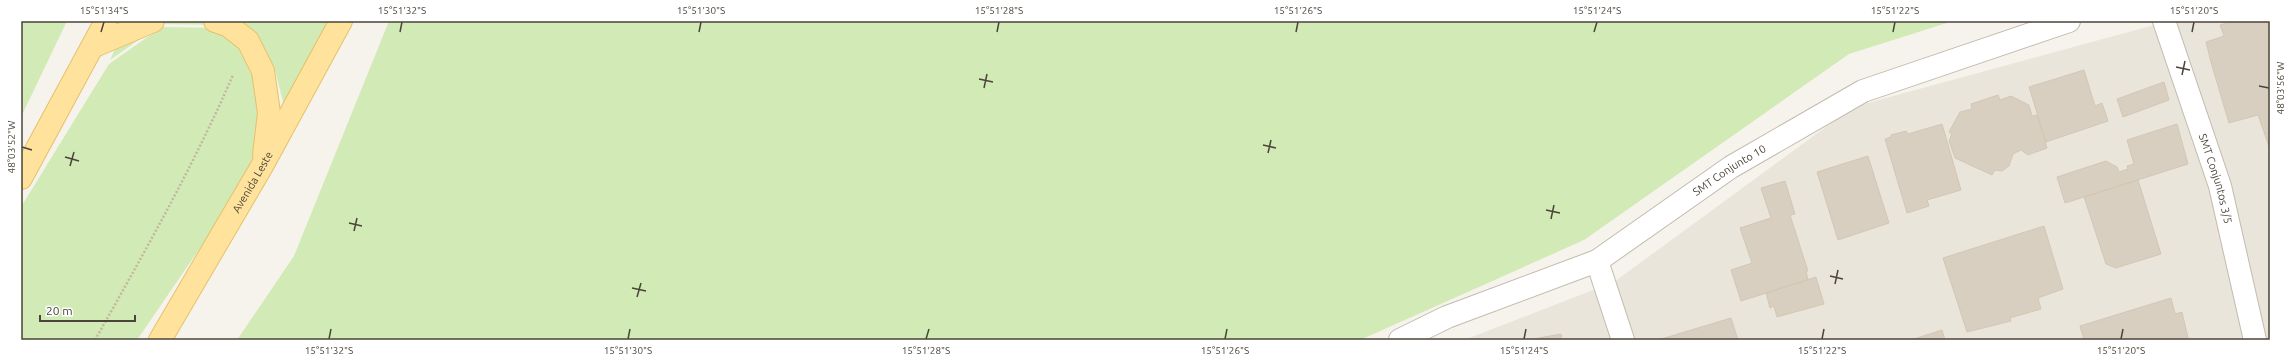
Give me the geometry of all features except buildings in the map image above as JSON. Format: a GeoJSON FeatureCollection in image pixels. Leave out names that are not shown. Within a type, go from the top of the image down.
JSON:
{"type":"FeatureCollection","features":[{"type":"Feature","properties":{"kind":"main road"},"geometry":{"type":"LineString","coordinates":[[21,178],[94,46],[106,21]]}},
{"type":"Feature","properties":{"kind":"main road"},"geometry":{"type":"LineString","coordinates":[[94,46],[153,21]]}},
{"type":"Feature","properties":{"kind":"main road"},"geometry":{"type":"LineString","coordinates":[[215,21],[229,26],[248,41],[263,71],[269,113],[262,166]]}},
{"type":"Feature","properties":{"kind":"main road","name":"Avenida Leste"},"geometry":{"type":"LineString","coordinates":[[160,340],[262,166],[341,21]]}},
{"type":"Feature","properties":{"kind":"street","name":"SMT Conjunto 10"},"geometry":{"type":"LineString","coordinates":[[1400,340],[1447,318],[1597,261],[1731,167],[1863,91],[2068,21]]}},
{"type":"Feature","properties":{"kind":"street","name":"SMT Conjuntos 3/5"},"geometry":{"type":"LineString","coordinates":[[2164,21],[2220,186],[2255,340]]}},
{"type":"Feature","properties":{"kind":"street"},"geometry":{"type":"LineString","coordinates":[[1597,261],[1623,340]]}},
{"type":"Feature","properties":{"kind":"path"},"geometry":{"type":"LineString","coordinates":[[95,340],[154,237],[206,137],[248,41]]}},
{"type":"Feature","properties":{"kind":"shaded area"},"geometry":{"type":"Polygon","coordinates":[[[2169,21],[2270,21],[2270,340],[1464,340],[1614,282],[1853,107],[2169,21]]]}},
{"type":"Feature","properties":{"kind":"green space"},"geometry":{"type":"Polygon","coordinates":[[[21,21],[67,21],[21,117],[21,21]]]}},
{"type":"Feature","properties":{"kind":"green space"},"geometry":{"type":"Polygon","coordinates":[[[128,21],[328,21],[281,116],[283,102],[274,66],[229,25],[161,24],[110,60],[128,21]]]}},
{"type":"Feature","properties":{"kind":"green space"},"geometry":{"type":"Polygon","coordinates":[[[389,21],[1953,21],[1849,54],[1584,240],[1360,340],[237,340],[294,256],[389,21]]]}},
{"type":"Feature","properties":{"kind":"green space"},"geometry":{"type":"Polygon","coordinates":[[[162,27],[228,28],[272,68],[261,159],[137,340],[21,340],[21,207],[109,64],[162,27]]]}}]}
